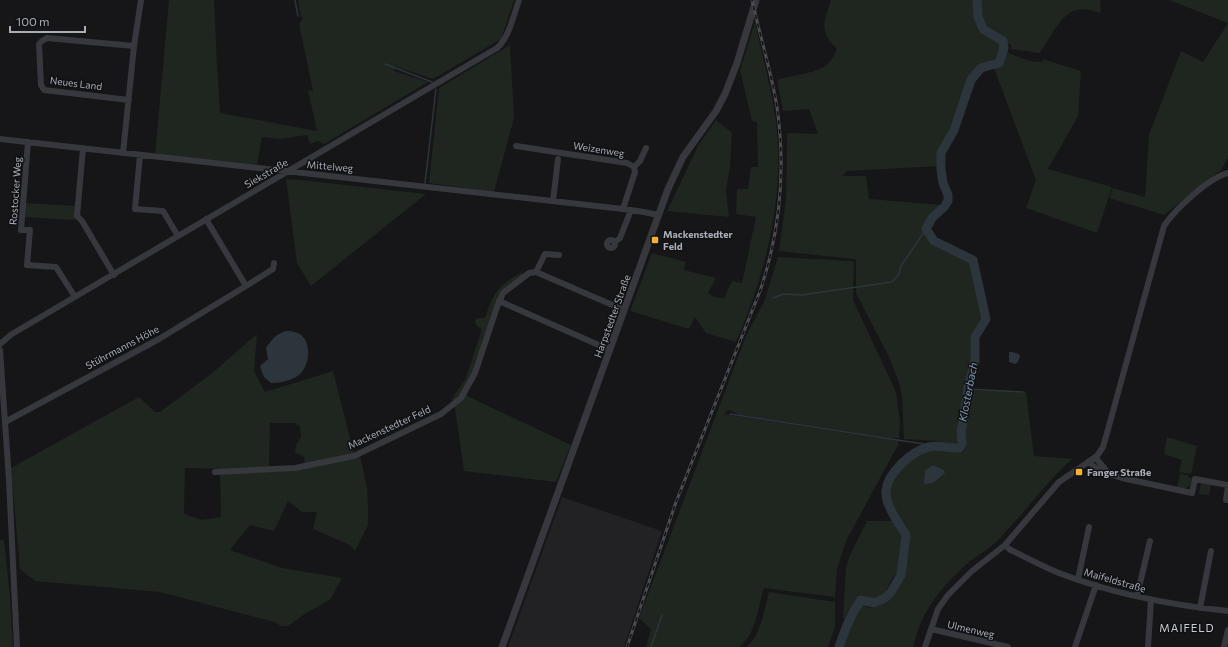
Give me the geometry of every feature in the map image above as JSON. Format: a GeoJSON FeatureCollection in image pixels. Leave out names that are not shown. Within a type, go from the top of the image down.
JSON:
{"type":"FeatureCollection","features":[{"type":"Feature","properties":{"kind":"street"},"geometry":{"type":"LineString","coordinates":[[123,153],[134,46],[141,0]]}},
{"type":"Feature","properties":{"kind":"street","name":"Siekstraße"},"geometry":{"type":"LineString","coordinates":[[0,344],[12,334],[497,48],[506,36],[519,0]]}},
{"type":"Feature","properties":{"kind":"street","name":"Harpstedter Straße"},"geometry":{"type":"LineString","coordinates":[[502,647],[668,189],[683,157],[713,115],[725,94],[737,63],[756,0]]}},
{"type":"Feature","properties":{"kind":"street","name":"Neues Land"},"geometry":{"type":"LineString","coordinates":[[129,100],[44,90],[41,84],[39,44],[47,38],[134,46]]}},
{"type":"Feature","properties":{"kind":"street","name":"Mittelweg"},"geometry":{"type":"LineString","coordinates":[[0,139],[623,209],[658,215]]}},
{"type":"Feature","properties":{"kind":"street","name":"Rostocker Weg"},"geometry":{"type":"LineString","coordinates":[[28,142],[22,230],[30,230],[27,265],[56,267],[75,297]]}},
{"type":"Feature","properties":{"kind":"street","name":"Weizenweg"},"geometry":{"type":"LineString","coordinates":[[516,146],[627,163],[634,167],[635,176],[623,209]]}},
{"type":"Feature","properties":{"kind":"street"},"geometry":{"type":"LineString","coordinates":[[83,148],[77,216],[82,221],[114,274]]}},
{"type":"Feature","properties":{"kind":"street"},"geometry":{"type":"LineString","coordinates":[[634,167],[640,161],[646,148]]}},
{"type":"Feature","properties":{"kind":"street"},"geometry":{"type":"LineString","coordinates":[[140,155],[135,210],[163,211],[178,236]]}},
{"type":"Feature","properties":{"kind":"street"},"geometry":{"type":"LineString","coordinates":[[553,201],[558,159]]}},
{"type":"Feature","properties":{"kind":"street"},"geometry":{"type":"LineString","coordinates":[[926,647],[938,609],[948,595],[972,571],[1004,545],[1059,482],[1092,459],[1103,447],[1164,226],[1170,217],[1191,198],[1216,178],[1228,173]]}},
{"type":"Feature","properties":{"kind":"street"},"geometry":{"type":"LineString","coordinates":[[615,242],[620,238],[631,210]]}},
{"type":"Feature","properties":{"kind":"street"},"geometry":{"type":"LineString","coordinates":[[206,219],[246,286]]}},
{"type":"Feature","properties":{"kind":"street"},"geometry":{"type":"LineString","coordinates":[[559,255],[545,254],[536,272],[624,310]]}},
{"type":"Feature","properties":{"kind":"street","name":"Stührmanns Höhe"},"geometry":{"type":"LineString","coordinates":[[5,422],[159,339],[246,286],[272,269],[274,264]]}},
{"type":"Feature","properties":{"kind":"street","name":"Mackenstedter Feld"},"geometry":{"type":"LineString","coordinates":[[215,472],[295,468],[354,456],[441,414],[461,398],[475,373],[503,293],[529,273],[536,272]]}},
{"type":"Feature","properties":{"kind":"street"},"geometry":{"type":"LineString","coordinates":[[499,301],[610,350]]}},
{"type":"Feature","properties":{"kind":"street"},"geometry":{"type":"LineString","coordinates":[[0,350],[18,647]]}},
{"type":"Feature","properties":{"kind":"street"},"geometry":{"type":"LineString","coordinates":[[1092,459],[1094,466],[1102,472],[1122,478],[1192,493],[1195,479],[1228,486],[1226,500],[1228,500]]}},
{"type":"Feature","properties":{"kind":"street"},"geometry":{"type":"LineString","coordinates":[[1078,579],[1089,527]]}},
{"type":"Feature","properties":{"kind":"street"},"geometry":{"type":"LineString","coordinates":[[1137,596],[1150,541]]}},
{"type":"Feature","properties":{"kind":"street","name":"Maifeldstraße"},"geometry":{"type":"LineString","coordinates":[[1004,545],[1009,549],[1044,566],[1096,585],[1151,600],[1228,611]]}},
{"type":"Feature","properties":{"kind":"street"},"geometry":{"type":"LineString","coordinates":[[1200,608],[1211,551]]}},
{"type":"Feature","properties":{"kind":"street"},"geometry":{"type":"LineString","coordinates":[[1075,647],[1096,585]]}},
{"type":"Feature","properties":{"kind":"street"},"geometry":{"type":"LineString","coordinates":[[1148,647],[1151,600]]}},
{"type":"Feature","properties":{"kind":"street","name":"Ulmenweg"},"geometry":{"type":"LineString","coordinates":[[931,629],[1008,647]]}},
{"type":"Feature","properties":{"kind":"street"},"geometry":{"type":"LineString","coordinates":[[1224,647],[1228,630]]}},
{"type":"Feature","properties":{"kind":"shaded area"},"geometry":{"type":"Polygon","coordinates":[[[169,0],[214,0],[220,113],[317,131],[308,90],[313,91],[299,24],[303,18],[301,17],[298,0],[514,0],[501,39],[433,79],[394,66],[394,71],[428,82],[324,144],[318,141],[310,144],[307,135],[279,139],[262,137],[257,165],[155,155],[169,0]]]}},
{"type":"Feature","properties":{"kind":"shaded area"},"geometry":{"type":"Polygon","coordinates":[[[831,0],[975,0],[981,28],[997,38],[1001,43],[998,61],[980,67],[970,78],[940,152],[940,166],[847,171],[842,176],[866,176],[869,199],[941,205],[930,216],[924,231],[936,247],[970,263],[984,319],[974,336],[972,362],[966,385],[959,442],[953,444],[937,441],[904,439],[902,396],[899,383],[890,359],[856,293],[856,260],[779,251],[786,199],[787,133],[818,134],[809,109],[783,111],[777,80],[818,70],[829,63],[837,49],[827,37],[824,26],[831,0]]]}},
{"type":"Feature","properties":{"kind":"shaded area"},"geometry":{"type":"Polygon","coordinates":[[[980,0],[1100,0],[1101,13],[1083,9],[1071,12],[1061,21],[1040,53],[1011,49],[1011,45],[998,37],[984,22],[981,16],[980,0]]]}},
{"type":"Feature","properties":{"kind":"shaded area"},"geometry":{"type":"Polygon","coordinates":[[[1169,0],[1228,0],[1228,23],[1169,0]]]}},
{"type":"Feature","properties":{"kind":"shaded area"},"geometry":{"type":"Polygon","coordinates":[[[755,22],[776,123],[778,179],[771,235],[756,289],[736,342],[706,333],[695,317],[689,329],[630,311],[652,253],[686,262],[684,270],[716,278],[708,293],[714,297],[724,298],[732,281],[742,283],[756,217],[736,214],[737,189],[748,189],[751,167],[758,167],[757,122],[752,121],[740,70],[755,22]]]}},
{"type":"Feature","properties":{"kind":"shaded area"},"geometry":{"type":"Polygon","coordinates":[[[1228,23],[1228,158],[1221,170],[1164,215],[1109,198],[1113,188],[1145,197],[1149,135],[1181,51],[1203,62],[1228,23]]]}},
{"type":"Feature","properties":{"kind":"shaded area"},"geometry":{"type":"Polygon","coordinates":[[[510,45],[514,118],[494,192],[429,183],[439,88],[510,45]]]}},
{"type":"Feature","properties":{"kind":"shaded area"},"geometry":{"type":"Polygon","coordinates":[[[1007,52],[1029,61],[1043,62],[1042,59],[1081,71],[1078,116],[1048,169],[1112,187],[1097,233],[1026,208],[1036,180],[994,68],[1002,62],[1007,52]]]}},
{"type":"Feature","properties":{"kind":"shaded area"},"geometry":{"type":"Polygon","coordinates":[[[716,120],[732,133],[730,166],[726,190],[729,217],[667,211],[698,146],[716,120]]]}},
{"type":"Feature","properties":{"kind":"shaded area"},"geometry":{"type":"Polygon","coordinates":[[[286,179],[426,194],[311,286],[297,263],[286,179]]]}},
{"type":"Feature","properties":{"kind":"shaded area"},"geometry":{"type":"Polygon","coordinates":[[[25,203],[76,206],[75,220],[24,217],[25,203]]]}},
{"type":"Feature","properties":{"kind":"shaded area"},"geometry":{"type":"Polygon","coordinates":[[[778,257],[854,262],[853,300],[896,392],[900,422],[899,438],[888,438],[740,415],[729,410],[724,414],[898,441],[898,445],[846,541],[837,569],[835,597],[764,588],[753,628],[745,642],[739,647],[646,647],[651,629],[639,618],[746,336],[764,302],[778,257]]]}},
{"type":"Feature","properties":{"kind":"shaded area"},"geometry":{"type":"Polygon","coordinates":[[[522,272],[522,276],[502,292],[474,372],[464,392],[469,397],[571,445],[556,482],[464,471],[455,409],[452,399],[466,378],[481,332],[481,328],[477,326],[475,321],[477,318],[485,318],[491,301],[498,290],[507,281],[522,272]]]}},
{"type":"Feature","properties":{"kind":"shaded area"},"geometry":{"type":"Polygon","coordinates":[[[286,331],[301,335],[306,341],[308,359],[302,372],[296,377],[283,382],[271,383],[264,377],[260,366],[268,359],[266,348],[270,342],[274,337],[286,331]]]}},
{"type":"Feature","properties":{"kind":"shaded area"},"geometry":{"type":"Polygon","coordinates":[[[257,334],[254,371],[265,392],[333,371],[354,454],[305,465],[304,456],[295,453],[296,445],[301,437],[300,426],[295,423],[270,423],[269,467],[230,469],[185,468],[184,514],[202,520],[221,517],[220,474],[294,471],[360,456],[367,487],[368,525],[355,551],[350,545],[313,529],[317,512],[302,512],[288,501],[274,531],[250,525],[230,550],[282,568],[342,578],[330,600],[306,613],[288,626],[281,626],[274,622],[160,592],[35,581],[20,569],[11,468],[139,397],[155,412],[160,412],[211,374],[257,334]]]}},
{"type":"Feature","properties":{"kind":"shaded area"},"geometry":{"type":"Polygon","coordinates":[[[1009,352],[1019,354],[1020,356],[1018,362],[1015,364],[1009,362],[1009,352]]]}},
{"type":"Feature","properties":{"kind":"shaded area"},"geometry":{"type":"Polygon","coordinates":[[[971,390],[1026,392],[1034,456],[1072,459],[990,548],[969,562],[943,588],[927,610],[918,628],[913,647],[842,647],[851,622],[862,605],[870,608],[876,607],[889,598],[893,594],[904,572],[908,534],[907,529],[892,506],[888,490],[889,485],[906,462],[921,453],[936,448],[955,451],[965,448],[964,432],[971,390]]]}},
{"type":"Feature","properties":{"kind":"shaded area"},"geometry":{"type":"Polygon","coordinates":[[[1167,437],[1197,446],[1191,474],[1179,472],[1182,460],[1164,454],[1167,437]]]}},
{"type":"Feature","properties":{"kind":"shaded area"},"geometry":{"type":"Polygon","coordinates":[[[931,466],[944,470],[945,473],[933,483],[924,484],[925,471],[931,466]]]}},
{"type":"Feature","properties":{"kind":"shaded area"},"geometry":{"type":"Polygon","coordinates":[[[1180,474],[1188,475],[1188,477],[1192,478],[1188,487],[1177,487],[1180,474]]]}},
{"type":"Feature","properties":{"kind":"shaded area"},"geometry":{"type":"Polygon","coordinates":[[[1201,482],[1211,484],[1209,495],[1199,494],[1201,482]]]}},
{"type":"Feature","properties":{"kind":"shaded area"},"geometry":{"type":"Polygon","coordinates":[[[562,497],[662,531],[624,647],[508,647],[562,497]]]}},
{"type":"Feature","properties":{"kind":"shaded area"},"geometry":{"type":"Polygon","coordinates":[[[867,521],[893,521],[902,537],[902,555],[898,571],[881,596],[874,600],[863,595],[857,598],[843,619],[846,568],[849,557],[867,521]]]}},
{"type":"Feature","properties":{"kind":"shaded area"},"geometry":{"type":"Polygon","coordinates":[[[0,540],[4,540],[10,597],[13,647],[0,647],[0,540]]]}},
{"type":"Feature","properties":{"kind":"shaded area"},"geometry":{"type":"Polygon","coordinates":[[[769,592],[835,602],[835,627],[828,647],[746,647],[751,643],[758,630],[764,614],[769,592]]]}},
{"type":"Feature","properties":{"kind":"waterway"},"geometry":{"type":"LineString","coordinates":[[295,0],[298,16]]}},
{"type":"Feature","properties":{"kind":"waterway","name":"Klosterbach"},"geometry":{"type":"LineString","coordinates":[[839,647],[851,617],[861,600],[874,603],[885,598],[891,592],[901,575],[906,535],[893,514],[886,496],[887,484],[891,477],[908,458],[922,449],[932,446],[959,448],[962,444],[961,431],[968,387],[975,362],[975,337],[986,319],[973,260],[934,241],[926,229],[932,218],[948,201],[948,195],[943,183],[941,153],[954,130],[971,80],[981,68],[999,63],[1004,48],[1003,41],[983,29],[978,17],[977,0]]}},
{"type":"Feature","properties":{"kind":"waterway"},"geometry":{"type":"LineString","coordinates":[[385,64],[432,82]]}},
{"type":"Feature","properties":{"kind":"waterway"},"geometry":{"type":"LineString","coordinates":[[425,183],[436,89]]}},
{"type":"Feature","properties":{"kind":"waterway"},"geometry":{"type":"LineString","coordinates":[[773,298],[784,294],[801,295],[892,282],[899,274],[901,266],[926,229]]}},
{"type":"Feature","properties":{"kind":"waterway"},"geometry":{"type":"LineString","coordinates":[[968,389],[1023,392]]}},
{"type":"Feature","properties":{"kind":"waterway"},"geometry":{"type":"LineString","coordinates":[[730,414],[924,444],[928,447]]}},
{"type":"Feature","properties":{"kind":"waterway"},"geometry":{"type":"LineString","coordinates":[[651,647],[662,615]]}},
{"type":"Feature","properties":{"kind":"railway"},"geometry":{"type":"LineString","coordinates":[[627,647],[676,502],[760,291],[767,269],[777,223],[781,177],[780,131],[775,94],[752,0]]}},
{"type":"Feature","properties":{"kind":"place","name":"Mackenstedter Feld"},"geometry":{"type":"Point","coordinates":[655,240]}},
{"type":"Feature","properties":{"kind":"place","name":"Fanger Straße"},"geometry":{"type":"Point","coordinates":[1079,472]}},
{"type":"Feature","properties":{"kind":"district","name":"MAIFELD"},"geometry":{"type":"Point","coordinates":[1187,628]}}]}
